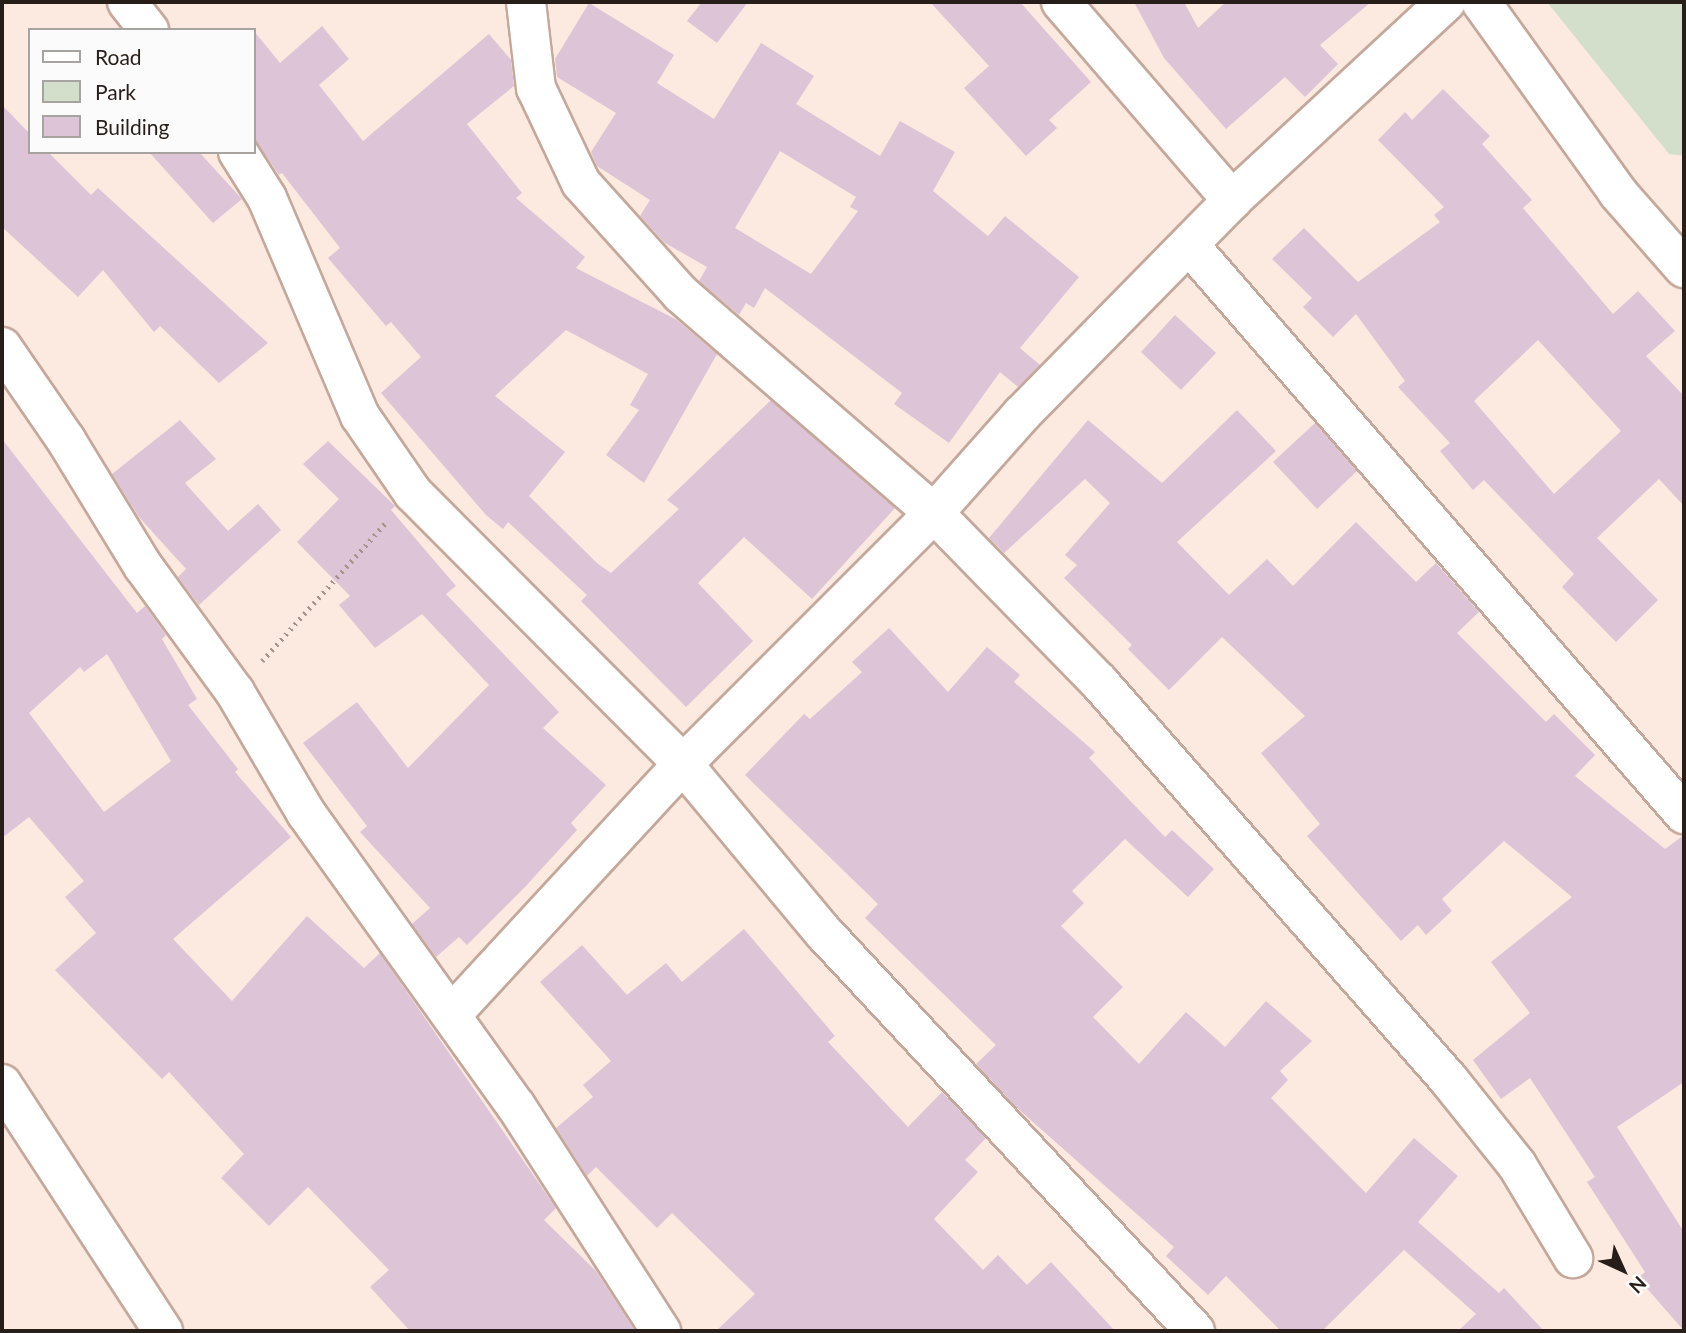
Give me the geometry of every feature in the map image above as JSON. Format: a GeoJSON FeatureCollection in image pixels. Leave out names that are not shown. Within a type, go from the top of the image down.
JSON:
{"type":"FeatureCollection","features":[{"type":"Feature","properties":{"kind":"street"},"geometry":{"type":"LineString","coordinates":[[127,2],[147,28]]}},
{"type":"Feature","properties":{"kind":"street"},"geometry":{"type":"LineString","coordinates":[[526,2],[537,88],[581,183],[681,294],[934,513],[1099,682],[1449,1080],[1517,1165],[1573,1258]]}},
{"type":"Feature","properties":{"kind":"street"},"geometry":{"type":"LineString","coordinates":[[1061,2],[1232,200]]}},
{"type":"Feature","properties":{"kind":"street"},"geometry":{"type":"LineString","coordinates":[[452,1014],[683,764],[934,513],[1022,414],[1232,200],[1446,2]]}},
{"type":"Feature","properties":{"kind":"street"},"geometry":{"type":"LineString","coordinates":[[1481,2],[1618,193],[1684,268]]}},
{"type":"Feature","properties":{"kind":"street"},"geometry":{"type":"LineString","coordinates":[[239,154],[267,198],[360,416],[413,492],[683,764],[824,933],[1195,1331]]}},
{"type":"Feature","properties":{"kind":"street"},"geometry":{"type":"LineString","coordinates":[[1189,246],[1684,814]]}},
{"type":"Feature","properties":{"kind":"street"},"geometry":{"type":"LineString","coordinates":[[2,347],[66,440],[143,566],[235,692],[320,833],[516,1106],[661,1331]]}},
{"type":"Feature","properties":{"kind":"street"},"geometry":{"type":"LineString","coordinates":[[2,1084],[163,1331]]}},
{"type":"Feature","properties":{"kind":"path"},"geometry":{"type":"LineString","coordinates":[[235,692],[413,492]]}},
{"type":"Feature","properties":{"kind":"green space"},"geometry":{"type":"Polygon","coordinates":[[[1547,2],[1684,2],[1684,156],[1669,154],[1547,2]]]}},
{"type":"Feature","properties":{"kind":"building"},"geometry":{"type":"Polygon","coordinates":[[[702,2],[748,2],[717,43],[687,21],[702,2]]]}},
{"type":"Feature","properties":{"kind":"building"},"geometry":{"type":"Polygon","coordinates":[[[930,2],[1020,2],[1091,82],[1049,120],[1057,128],[1026,156],[964,88],[989,66],[930,2]]]}},
{"type":"Feature","properties":{"kind":"building"},"geometry":{"type":"Polygon","coordinates":[[[1134,2],[1184,2],[1198,28],[1226,2],[1371,2],[1320,45],[1338,64],[1305,97],[1285,77],[1226,129],[1164,58],[1134,2]]]}},
{"type":"Feature","properties":{"kind":"building"},"geometry":{"type":"Polygon","coordinates":[[[589,3],[674,55],[657,83],[714,119],[761,43],[814,76],[796,104],[880,156],[900,121],[955,152],[933,191],[988,236],[1005,216],[1079,277],[1020,348],[1040,365],[1018,387],[1000,372],[949,443],[894,404],[902,393],[765,288],[754,308],[746,303],[739,315],[699,281],[707,267],[665,243],[640,216],[650,200],[597,166],[591,152],[616,113],[557,77],[555,59],[589,3]],[[780,151],[735,228],[811,274],[858,211],[850,207],[856,197],[780,151]]]}},
{"type":"Feature","properties":{"kind":"building"},"geometry":{"type":"Polygon","coordinates":[[[322,26],[349,59],[319,85],[363,141],[489,34],[511,60],[514,86],[467,124],[522,193],[516,198],[585,257],[576,268],[677,320],[717,354],[644,483],[606,455],[639,410],[630,405],[648,374],[566,330],[495,396],[565,452],[529,496],[598,564],[611,573],[679,509],[667,500],[771,400],[895,508],[812,599],[744,537],[698,583],[753,641],[686,707],[581,601],[587,595],[508,522],[503,529],[486,515],[381,393],[421,357],[391,322],[386,326],[328,258],[340,248],[282,173],[279,175],[256,141],[256,33],[280,63],[322,26]]]}},
{"type":"Feature","properties":{"kind":"building"},"geometry":{"type":"Polygon","coordinates":[[[1443,89],[1490,136],[1482,144],[1532,200],[1523,208],[1613,314],[1638,291],[1675,331],[1646,356],[1684,396],[1684,506],[1659,479],[1597,538],[1658,600],[1616,642],[1562,587],[1574,574],[1484,480],[1473,490],[1440,451],[1450,443],[1398,387],[1405,381],[1356,314],[1333,337],[1303,307],[1312,298],[1272,259],[1304,228],[1358,282],[1440,222],[1434,215],[1444,207],[1378,140],[1405,112],[1412,120],[1443,89]],[[1538,340],[1474,401],[1554,494],[1621,431],[1538,340]]]}},
{"type":"Feature","properties":{"kind":"building"},"geometry":{"type":"Polygon","coordinates":[[[2,105],[28,132],[28,154],[50,154],[91,195],[98,188],[268,343],[219,383],[160,326],[154,332],[103,270],[78,297],[2,227],[2,105]]]}},
{"type":"Feature","properties":{"kind":"building"},"geometry":{"type":"Polygon","coordinates":[[[151,154],[201,154],[242,199],[213,223],[151,154]]]}},
{"type":"Feature","properties":{"kind":"building"},"geometry":{"type":"Polygon","coordinates":[[[1175,315],[1216,353],[1181,390],[1141,352],[1175,315]]]}},
{"type":"Feature","properties":{"kind":"building"},"geometry":{"type":"Polygon","coordinates":[[[1237,410],[1276,451],[1177,542],[1229,595],[1267,559],[1293,586],[1356,522],[1416,582],[1436,563],[1479,612],[1457,633],[1546,722],[1554,714],[1595,755],[1575,776],[1665,849],[1684,835],[1684,1082],[1617,1127],[1684,1232],[1684,1331],[1638,1278],[1645,1272],[1587,1182],[1595,1177],[1530,1078],[1501,1099],[1473,1060],[1530,1013],[1491,962],[1572,897],[1504,841],[1442,899],[1452,911],[1426,935],[1418,925],[1401,941],[1307,836],[1320,824],[1261,753],[1305,716],[1222,637],[1169,690],[1128,649],[1132,645],[1064,578],[1077,565],[1065,555],[1110,503],[1085,479],[1004,553],[989,538],[1088,420],[1162,483],[1237,410]]]}},
{"type":"Feature","properties":{"kind":"building"},"geometry":{"type":"Polygon","coordinates":[[[180,420],[216,459],[185,483],[228,531],[258,504],[281,530],[199,605],[178,577],[186,569],[139,517],[112,474],[180,420]]]}},
{"type":"Feature","properties":{"kind":"building"},"geometry":{"type":"Polygon","coordinates":[[[1315,423],[1357,471],[1317,509],[1273,462],[1315,423]]]}},
{"type":"Feature","properties":{"kind":"building"},"geometry":{"type":"Polygon","coordinates":[[[2,439],[137,613],[145,606],[166,635],[162,639],[197,699],[188,705],[238,769],[235,772],[291,837],[173,939],[232,1001],[307,916],[364,968],[380,953],[556,1208],[544,1220],[596,1271],[635,1331],[410,1331],[370,1287],[389,1270],[308,1187],[269,1226],[221,1178],[244,1154],[169,1072],[162,1079],[55,970],[96,933],[65,897],[84,881],[29,817],[2,838],[2,439]],[[107,654],[84,672],[80,667],[29,713],[104,812],[171,761],[107,654]]]}},
{"type":"Feature","properties":{"kind":"building"},"geometry":{"type":"Polygon","coordinates":[[[328,441],[395,506],[391,510],[456,586],[446,594],[559,712],[543,728],[606,785],[571,823],[577,830],[525,887],[467,945],[459,937],[436,957],[412,924],[430,908],[360,832],[367,826],[303,743],[357,702],[408,768],[489,685],[422,614],[375,648],[339,605],[350,596],[297,542],[339,499],[303,464],[328,441]]]}},
{"type":"Feature","properties":{"kind":"building"},"geometry":{"type":"Polygon","coordinates":[[[889,628],[948,692],[987,647],[1020,675],[1014,682],[1095,752],[1089,758],[1165,837],[1172,830],[1214,869],[1188,897],[1125,839],[1072,891],[1084,903],[1061,926],[1123,987],[1093,1017],[1139,1064],[1186,1012],[1225,1047],[1266,1001],[1312,1041],[1280,1071],[1288,1080],[1271,1098],[1366,1193],[1414,1138],[1458,1176],[1418,1222],[1499,1293],[1504,1288],[1544,1331],[1458,1331],[1476,1314],[1404,1250],[1322,1331],[1281,1331],[1226,1276],[1208,1295],[1166,1256],[1174,1247],[1016,1107],[976,1064],[996,1045],[865,918],[878,904],[745,775],[804,714],[810,719],[862,672],[852,662],[889,628]]]}},
{"type":"Feature","properties":{"kind":"building"},"geometry":{"type":"Polygon","coordinates":[[[744,929],[835,1036],[828,1042],[908,1127],[942,1092],[986,1138],[965,1160],[978,1172],[934,1219],[983,1270],[998,1255],[1027,1285],[1051,1262],[1115,1331],[716,1331],[755,1294],[672,1213],[657,1228],[596,1167],[587,1176],[556,1128],[593,1097],[583,1085],[611,1061],[540,982],[582,945],[627,995],[666,963],[682,982],[744,929]]]}}]}
